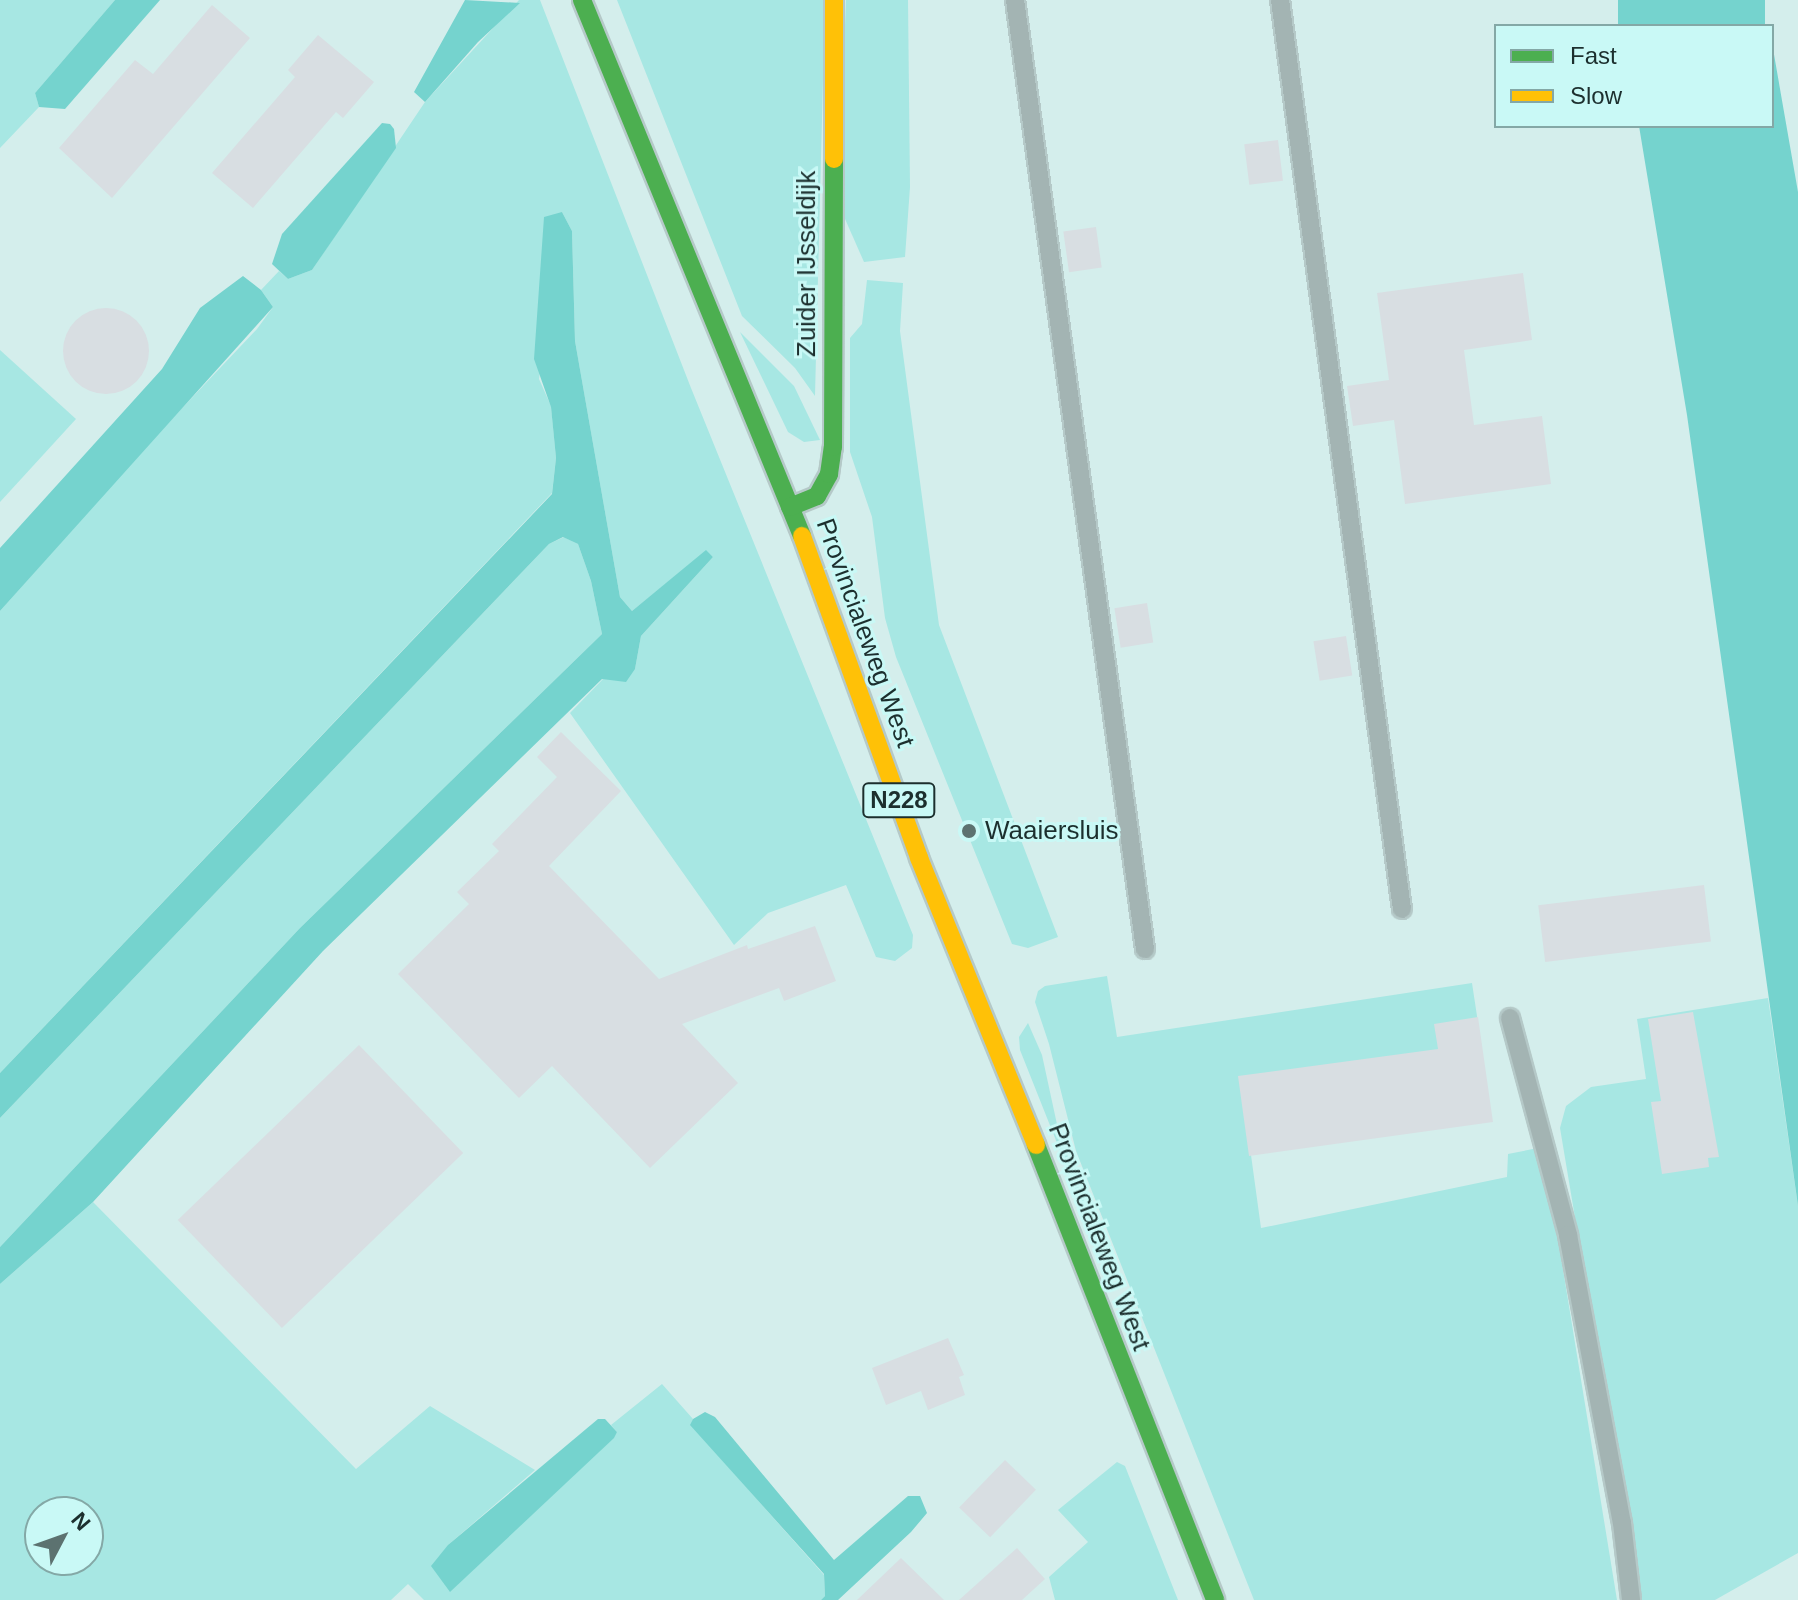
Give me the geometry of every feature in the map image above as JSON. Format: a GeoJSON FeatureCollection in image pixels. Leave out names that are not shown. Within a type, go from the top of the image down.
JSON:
{"type":"FeatureCollection","features":[{"type":"Feature","properties":{"kind":"main road","name":"Provincialeweg West"},"geometry":{"type":"LineString","coordinates":[[582,0],[823,586],[971,991],[1042,1159],[1215,1600]]}},
{"type":"Feature","properties":{"kind":"main road","name":"Zuider IJsseldijk"},"geometry":{"type":"LineString","coordinates":[[790,507],[817,496],[829,474],[833,447],[834,0]]}},
{"type":"Feature","properties":{"kind":"lane"},"geometry":{"type":"LineString","coordinates":[[1015,0],[1145,949]]}},
{"type":"Feature","properties":{"kind":"lane"},"geometry":{"type":"LineString","coordinates":[[1280,0],[1402,909]]}},
{"type":"Feature","properties":{"kind":"lane"},"geometry":{"type":"LineString","coordinates":[[1510,1018],[1568,1235],[1622,1523],[1631,1600]]}},
{"type":"Feature","properties":{"kind":"shaded area"},"geometry":{"type":"Polygon","coordinates":[[[0,0],[115,0],[35,93],[39,107],[0,148],[0,0]]]}},
{"type":"Feature","properties":{"kind":"shaded area"},"geometry":{"type":"Polygon","coordinates":[[[115,0],[160,0],[65,109],[39,107],[35,93],[115,0]]]}},
{"type":"Feature","properties":{"kind":"shaded area"},"geometry":{"type":"Polygon","coordinates":[[[465,0],[520,3],[478,42],[425,102],[414,92],[465,0]]]}},
{"type":"Feature","properties":{"kind":"shaded area"},"geometry":{"type":"Polygon","coordinates":[[[519,0],[540,0],[691,388],[913,935],[912,948],[895,961],[876,957],[846,885],[768,913],[734,945],[570,713],[603,679],[635,669],[641,636],[713,557],[706,551],[632,611],[620,597],[575,341],[572,231],[562,212],[539,379],[551,406],[556,458],[552,493],[0,1073],[0,611],[150,442],[257,329],[273,307],[261,290],[279,271],[288,279],[312,270],[425,102],[519,0]]]}},
{"type":"Feature","properties":{"kind":"shaded area"},"geometry":{"type":"Polygon","coordinates":[[[617,0],[825,0],[815,396],[795,368],[742,316],[617,0]]]}},
{"type":"Feature","properties":{"kind":"shaded area"},"geometry":{"type":"Polygon","coordinates":[[[846,0],[908,0],[910,187],[905,257],[864,262],[838,203],[846,0]]]}},
{"type":"Feature","properties":{"kind":"shaded area"},"geometry":{"type":"Polygon","coordinates":[[[1618,0],[1765,0],[1765,24],[1618,24],[1618,0]]]}},
{"type":"Feature","properties":{"kind":"shaded area"},"geometry":{"type":"Polygon","coordinates":[[[1774,54],[1798,192],[1798,1206],[1687,415],[1639,128],[1774,128],[1774,54]]]}},
{"type":"Feature","properties":{"kind":"shaded area"},"geometry":{"type":"Polygon","coordinates":[[[382,123],[390,124],[394,129],[396,148],[312,270],[288,279],[272,264],[282,234],[382,123]]]}},
{"type":"Feature","properties":{"kind":"shaded area"},"geometry":{"type":"Polygon","coordinates":[[[562,212],[572,231],[575,341],[620,597],[632,611],[706,550],[713,557],[641,636],[635,669],[626,682],[602,679],[323,951],[93,1202],[0,1284],[0,1247],[300,928],[602,634],[591,581],[578,544],[563,537],[549,544],[0,1118],[0,1073],[552,494],[556,458],[551,407],[534,359],[544,217],[562,212]]]}},
{"type":"Feature","properties":{"kind":"shaded area"},"geometry":{"type":"Polygon","coordinates":[[[243,276],[261,290],[273,307],[0,611],[0,548],[162,369],[200,308],[243,276]]]}},
{"type":"Feature","properties":{"kind":"shaded area"},"geometry":{"type":"Polygon","coordinates":[[[867,280],[903,283],[900,331],[939,625],[1058,937],[1028,948],[1012,944],[896,657],[885,618],[872,517],[850,452],[850,338],[862,324],[867,280]]]}},
{"type":"Feature","properties":{"kind":"shaded area"},"geometry":{"type":"Polygon","coordinates":[[[740,332],[794,386],[820,440],[804,442],[788,432],[740,332]]]}},
{"type":"Feature","properties":{"kind":"shaded area"},"geometry":{"type":"Polygon","coordinates":[[[0,350],[76,419],[0,502],[0,350]]]}},
{"type":"Feature","properties":{"kind":"shaded area"},"geometry":{"type":"Polygon","coordinates":[[[564,537],[578,544],[591,581],[602,634],[300,928],[0,1247],[0,1118],[549,544],[564,537]]]}},
{"type":"Feature","properties":{"kind":"shaded area"},"geometry":{"type":"Polygon","coordinates":[[[1107,976],[1117,1037],[1472,983],[1482,1049],[1241,1082],[1261,1228],[1507,1177],[1508,1154],[1543,1147],[1617,1600],[1254,1600],[1076,1151],[1035,1002],[1038,991],[1045,986],[1107,976]]]}},
{"type":"Feature","properties":{"kind":"shaded area"},"geometry":{"type":"Polygon","coordinates":[[[1768,998],[1798,1206],[1798,1553],[1715,1600],[1639,1600],[1560,1128],[1566,1106],[1591,1087],[1646,1079],[1637,1019],[1768,998]]]}},
{"type":"Feature","properties":{"kind":"shaded area"},"geometry":{"type":"Polygon","coordinates":[[[1028,1023],[1042,1055],[1058,1129],[1096,1234],[1094,1236],[1020,1050],[1019,1037],[1028,1023]]]}},
{"type":"Feature","properties":{"kind":"shaded area"},"geometry":{"type":"Polygon","coordinates":[[[93,1202],[356,1469],[430,1406],[535,1470],[448,1545],[617,1432],[611,1425],[662,1384],[693,1419],[691,1425],[824,1575],[825,1596],[821,1600],[424,1600],[408,1584],[391,1600],[0,1600],[0,1284],[93,1202]]]}},
{"type":"Feature","properties":{"kind":"shaded area"},"geometry":{"type":"Polygon","coordinates":[[[705,1412],[715,1417],[834,1560],[908,1496],[920,1496],[927,1513],[911,1532],[838,1600],[821,1600],[825,1596],[824,1574],[690,1425],[693,1419],[705,1412]]]}},
{"type":"Feature","properties":{"kind":"shaded area"},"geometry":{"type":"Polygon","coordinates":[[[598,1419],[605,1419],[617,1432],[614,1438],[450,1592],[431,1566],[448,1545],[598,1419]]]}},
{"type":"Feature","properties":{"kind":"shaded area"},"geometry":{"type":"Polygon","coordinates":[[[1117,1462],[1125,1466],[1178,1600],[1055,1600],[1049,1577],[1088,1542],[1058,1510],[1117,1462]]]}},
{"type":"Feature","properties":{"kind":"building"},"geometry":{"type":"Polygon","coordinates":[[[212,5],[250,38],[112,198],[59,148],[135,60],[153,74],[212,5]]]}},
{"type":"Feature","properties":{"kind":"building"},"geometry":{"type":"Polygon","coordinates":[[[318,35],[374,82],[343,118],[336,112],[253,208],[212,173],[295,77],[288,70],[318,35]]]}},
{"type":"Feature","properties":{"kind":"building"},"geometry":{"type":"Polygon","coordinates":[[[1278,140],[1283,181],[1249,185],[1244,144],[1278,140]]]}},
{"type":"Feature","properties":{"kind":"building"},"geometry":{"type":"Polygon","coordinates":[[[1096,227],[1102,268],[1069,272],[1063,232],[1096,227]]]}},
{"type":"Feature","properties":{"kind":"building"},"geometry":{"type":"Polygon","coordinates":[[[1523,273],[1532,340],[1464,350],[1474,425],[1542,416],[1551,484],[1405,504],[1394,420],[1353,426],[1347,386],[1389,380],[1377,293],[1523,273]]]}},
{"type":"Feature","properties":{"kind":"building"},"geometry":{"type":"Polygon","coordinates":[[[106,308],[130,315],[142,327],[149,351],[142,375],[130,387],[106,394],[82,387],[70,375],[63,351],[70,327],[82,315],[106,308]]]}},
{"type":"Feature","properties":{"kind":"building"},"geometry":{"type":"Polygon","coordinates":[[[1147,603],[1153,643],[1121,648],[1114,608],[1147,603]]]}},
{"type":"Feature","properties":{"kind":"building"},"geometry":{"type":"Polygon","coordinates":[[[1346,636],[1352,676],[1320,681],[1313,641],[1346,636]]]}},
{"type":"Feature","properties":{"kind":"building"},"geometry":{"type":"Polygon","coordinates":[[[561,732],[621,791],[549,866],[659,979],[747,945],[748,949],[815,926],[836,981],[784,1001],[779,988],[682,1024],[738,1083],[650,1168],[552,1066],[519,1098],[398,974],[469,904],[457,892],[499,851],[492,844],[557,777],[537,757],[561,732]]]}},
{"type":"Feature","properties":{"kind":"building"},"geometry":{"type":"Polygon","coordinates":[[[1704,885],[1711,942],[1545,962],[1538,905],[1704,885]]]}},
{"type":"Feature","properties":{"kind":"building"},"geometry":{"type":"Polygon","coordinates":[[[1693,1012],[1719,1157],[1708,1158],[1709,1167],[1662,1174],[1651,1102],[1661,1101],[1648,1019],[1693,1012]]]}},
{"type":"Feature","properties":{"kind":"building"},"geometry":{"type":"Polygon","coordinates":[[[1478,1017],[1493,1122],[1249,1156],[1238,1076],[1438,1049],[1434,1024],[1478,1017]]]}},
{"type":"Feature","properties":{"kind":"building"},"geometry":{"type":"Polygon","coordinates":[[[359,1045],[463,1153],[282,1328],[178,1220],[359,1045]]]}},
{"type":"Feature","properties":{"kind":"building"},"geometry":{"type":"Polygon","coordinates":[[[948,1338],[964,1375],[959,1377],[965,1395],[928,1410],[921,1391],[886,1405],[872,1368],[948,1338]]]}},
{"type":"Feature","properties":{"kind":"building"},"geometry":{"type":"Polygon","coordinates":[[[1005,1460],[1036,1490],[990,1537],[959,1507],[1005,1460]]]}},
{"type":"Feature","properties":{"kind":"building"},"geometry":{"type":"Polygon","coordinates":[[[1017,1548],[1045,1579],[1022,1600],[959,1600],[1017,1548]]]}},
{"type":"Feature","properties":{"kind":"building"},"geometry":{"type":"Polygon","coordinates":[[[901,1558],[944,1600],[857,1600],[901,1558]]]}},
{"type":"Feature","properties":{"kind":"traffic: fast"},"geometry":{"type":"LineString","coordinates":[[582,0],[802,536]]}},
{"type":"Feature","properties":{"kind":"traffic: fast"},"geometry":{"type":"LineString","coordinates":[[790,507],[817,496],[829,474],[833,447],[834,159]]}},
{"type":"Feature","properties":{"kind":"traffic: fast"},"geometry":{"type":"LineString","coordinates":[[1036,1145],[1215,1600]]}},
{"type":"Feature","properties":{"kind":"traffic: slow"},"geometry":{"type":"LineString","coordinates":[[834,0],[834,159]]}},
{"type":"Feature","properties":{"kind":"traffic: slow"},"geometry":{"type":"LineString","coordinates":[[802,536],[919,858],[1036,1145]]}},
{"type":"Feature","properties":{"kind":"place","name":"Waaiersluis"},"geometry":{"type":"Point","coordinates":[969,831]}}]}
